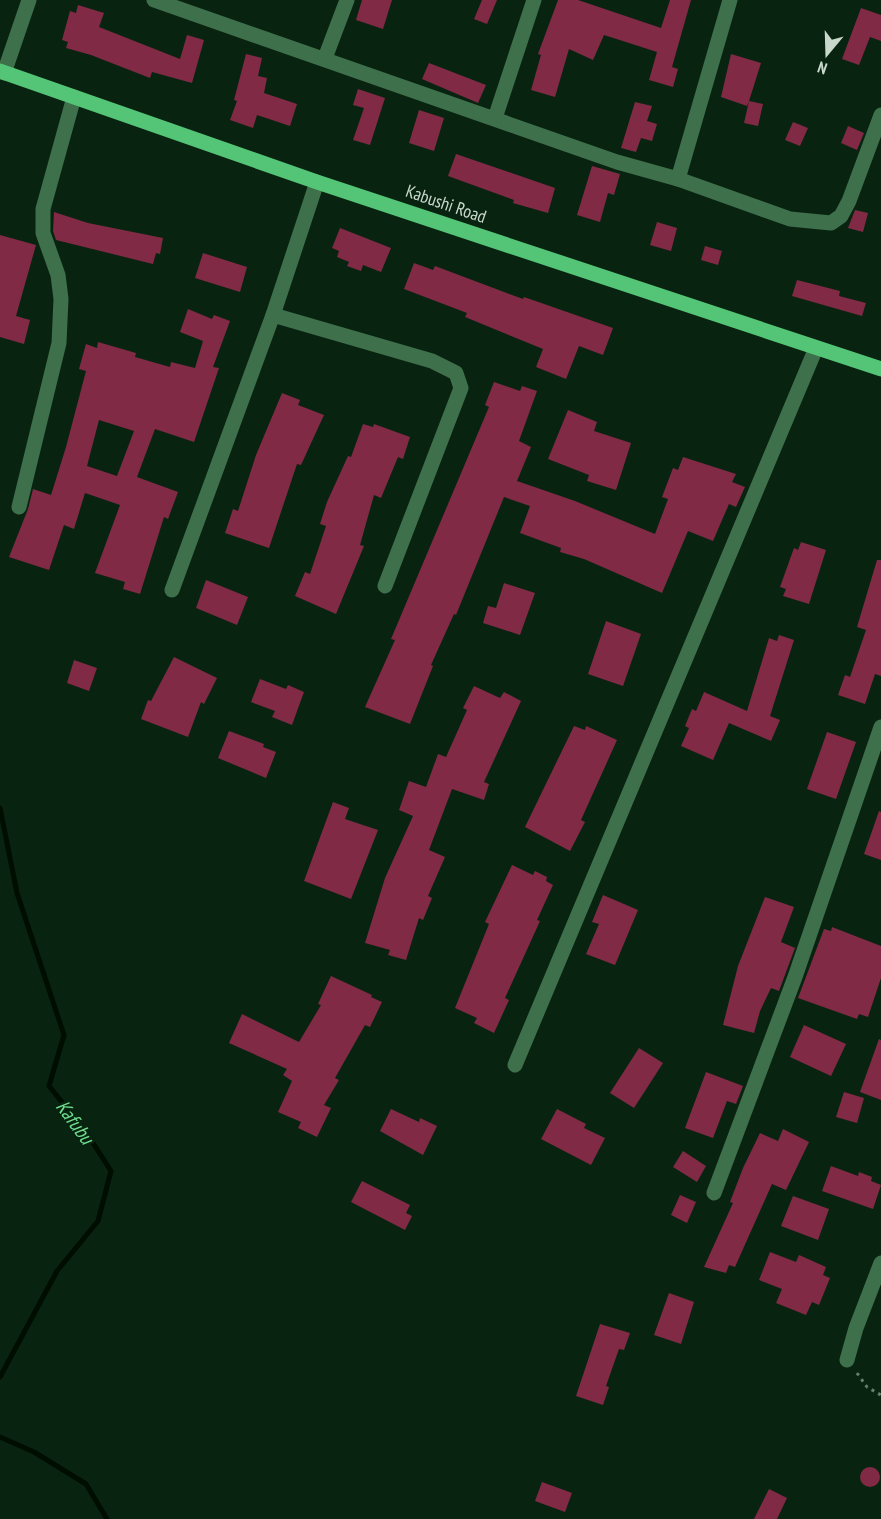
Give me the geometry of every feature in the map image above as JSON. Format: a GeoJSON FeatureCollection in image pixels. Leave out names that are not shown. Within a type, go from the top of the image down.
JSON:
{"type":"FeatureCollection","features":[{"type":"Feature","properties":{"kind":"main road","name":"Kabushi Road"},"geometry":{"type":"LineString","coordinates":[[2,72],[317,182],[881,369]]}},
{"type":"Feature","properties":{"kind":"street"},"geometry":{"type":"LineString","coordinates":[[2,72],[29,0]]}},
{"type":"Feature","properties":{"kind":"street"},"geometry":{"type":"LineString","coordinates":[[154,0],[617,162],[678,179],[790,219],[831,223],[841,216],[849,201],[881,115]]}},
{"type":"Feature","properties":{"kind":"street"},"geometry":{"type":"LineString","coordinates":[[325,58],[347,0]]}},
{"type":"Feature","properties":{"kind":"street"},"geometry":{"type":"LineString","coordinates":[[495,118],[534,0]]}},
{"type":"Feature","properties":{"kind":"street"},"geometry":{"type":"LineString","coordinates":[[678,179],[730,0]]}},
{"type":"Feature","properties":{"kind":"street"},"geometry":{"type":"LineString","coordinates":[[19,507],[59,343],[61,299],[58,275],[43,233],[43,209],[74,97]]}},
{"type":"Feature","properties":{"kind":"street"},"geometry":{"type":"LineString","coordinates":[[172,590],[273,315],[317,182]]}},
{"type":"Feature","properties":{"kind":"street"},"geometry":{"type":"LineString","coordinates":[[273,315],[432,361],[456,373],[461,388],[385,586]]}},
{"type":"Feature","properties":{"kind":"street"},"geometry":{"type":"LineString","coordinates":[[515,1065],[816,348]]}},
{"type":"Feature","properties":{"kind":"street"},"geometry":{"type":"LineString","coordinates":[[714,1193],[795,977],[881,727]]}},
{"type":"Feature","properties":{"kind":"street"},"geometry":{"type":"LineString","coordinates":[[847,1360],[856,1328],[881,1263]]}},
{"type":"Feature","properties":{"kind":"path"},"geometry":{"type":"LineString","coordinates":[[847,1360],[867,1387],[881,1395]]}},
{"type":"Feature","properties":{"kind":"building"},"geometry":{"type":"Polygon","coordinates":[[[362,0],[392,0],[383,29],[356,20],[362,0]]]}},
{"type":"Feature","properties":{"kind":"building"},"geometry":{"type":"Polygon","coordinates":[[[482,0],[497,0],[487,24],[474,19],[482,0]]]}},
{"type":"Feature","properties":{"kind":"building"},"geometry":{"type":"Polygon","coordinates":[[[558,0],[578,0],[661,28],[670,0],[691,0],[672,67],[678,69],[673,87],[649,80],[657,52],[604,35],[593,60],[569,49],[555,97],[531,90],[541,55],[538,54],[558,0]]]}},
{"type":"Feature","properties":{"kind":"building"},"geometry":{"type":"Polygon","coordinates":[[[78,5],[104,13],[99,27],[180,59],[187,35],[204,40],[192,83],[152,72],[150,78],[91,55],[66,48],[68,42],[62,40],[70,11],[76,13],[78,5]]]}},
{"type":"Feature","properties":{"kind":"building"},"geometry":{"type":"Polygon","coordinates":[[[861,8],[881,15],[881,41],[870,37],[859,65],[842,59],[861,8]]]}},
{"type":"Feature","properties":{"kind":"building"},"geometry":{"type":"Polygon","coordinates":[[[246,54],[262,58],[258,76],[267,78],[264,93],[297,104],[290,126],[257,115],[253,128],[230,120],[237,101],[234,100],[246,54]]]}},
{"type":"Feature","properties":{"kind":"building"},"geometry":{"type":"Polygon","coordinates":[[[731,54],[761,63],[747,106],[721,97],[731,54]]]}},
{"type":"Feature","properties":{"kind":"building"},"geometry":{"type":"Polygon","coordinates":[[[429,63],[486,85],[478,103],[422,79],[429,63]]]}},
{"type":"Feature","properties":{"kind":"building"},"geometry":{"type":"Polygon","coordinates":[[[358,89],[385,98],[370,145],[353,140],[364,108],[353,105],[358,89]]]}},
{"type":"Feature","properties":{"kind":"building"},"geometry":{"type":"Polygon","coordinates":[[[749,101],[763,104],[758,126],[744,123],[749,101]]]}},
{"type":"Feature","properties":{"kind":"building"},"geometry":{"type":"Polygon","coordinates":[[[635,102],[652,106],[647,121],[657,124],[652,141],[641,138],[636,152],[621,148],[635,102]]]}},
{"type":"Feature","properties":{"kind":"building"},"geometry":{"type":"Polygon","coordinates":[[[419,110],[444,118],[434,151],[409,143],[419,110]]]}},
{"type":"Feature","properties":{"kind":"building"},"geometry":{"type":"Polygon","coordinates":[[[793,122],[808,128],[800,146],[785,140],[793,122]]]}},
{"type":"Feature","properties":{"kind":"building"},"geometry":{"type":"Polygon","coordinates":[[[848,126],[864,133],[857,150],[841,143],[848,126]]]}},
{"type":"Feature","properties":{"kind":"building"},"geometry":{"type":"Polygon","coordinates":[[[456,154],[555,188],[548,213],[513,203],[514,200],[448,176],[456,154]]]}},
{"type":"Feature","properties":{"kind":"building"},"geometry":{"type":"Polygon","coordinates":[[[592,166],[620,174],[614,195],[608,193],[600,222],[577,215],[592,166]]]}},
{"type":"Feature","properties":{"kind":"building"},"geometry":{"type":"Polygon","coordinates":[[[855,210],[868,213],[863,232],[848,228],[855,210]]]}},
{"type":"Feature","properties":{"kind":"building"},"geometry":{"type":"Polygon","coordinates":[[[54,212],[88,223],[163,238],[160,254],[156,253],[153,264],[56,240],[53,231],[54,212]]]}},
{"type":"Feature","properties":{"kind":"building"},"geometry":{"type":"Polygon","coordinates":[[[657,222],[677,228],[671,251],[650,245],[657,222]]]}},
{"type":"Feature","properties":{"kind":"building"},"geometry":{"type":"Polygon","coordinates":[[[340,228],[391,248],[381,272],[363,265],[361,271],[347,266],[349,262],[337,257],[339,251],[332,248],[340,228]]]}},
{"type":"Feature","properties":{"kind":"building"},"geometry":{"type":"Polygon","coordinates":[[[0,235],[36,245],[16,316],[30,320],[24,344],[0,337],[0,235]]]}},
{"type":"Feature","properties":{"kind":"building"},"geometry":{"type":"Polygon","coordinates":[[[705,246],[722,251],[718,265],[701,260],[705,246]]]}},
{"type":"Feature","properties":{"kind":"building"},"geometry":{"type":"Polygon","coordinates":[[[203,253],[247,267],[240,292],[195,278],[203,253]]]}},
{"type":"Feature","properties":{"kind":"building"},"geometry":{"type":"Polygon","coordinates":[[[414,263],[433,270],[435,266],[523,299],[524,297],[613,328],[603,355],[579,346],[566,379],[536,367],[543,349],[465,317],[467,313],[404,289],[414,263]]]}},
{"type":"Feature","properties":{"kind":"building"},"geometry":{"type":"Polygon","coordinates":[[[797,280],[840,291],[839,296],[866,303],[862,316],[792,296],[797,280]]]}},
{"type":"Feature","properties":{"kind":"building"},"geometry":{"type":"Polygon","coordinates":[[[188,309],[212,319],[214,315],[230,321],[213,367],[219,368],[194,442],[155,429],[137,477],[178,492],[168,519],[164,517],[140,594],[123,589],[125,582],[95,573],[120,505],[85,493],[74,529],[64,525],[49,570],[9,557],[28,509],[33,489],[51,495],[86,371],[79,369],[86,344],[97,348],[98,342],[136,353],[135,357],[170,367],[171,362],[195,368],[203,341],[180,332],[188,309]],[[99,420],[87,466],[117,476],[134,431],[99,420]]]}},
{"type":"Feature","properties":{"kind":"building"},"geometry":{"type":"Polygon","coordinates":[[[494,382],[520,391],[522,386],[537,391],[519,441],[531,447],[517,481],[575,501],[655,534],[668,499],[662,497],[673,468],[678,470],[683,457],[736,474],[732,482],[745,487],[736,507],[729,504],[713,541],[688,531],[662,593],[584,559],[560,552],[561,548],[520,533],[530,506],[504,497],[456,615],[454,614],[431,665],[433,666],[410,724],[365,707],[395,640],[391,639],[489,407],[485,405],[494,382]]]}},
{"type":"Feature","properties":{"kind":"building"},"geometry":{"type":"Polygon","coordinates":[[[282,393],[300,400],[298,405],[324,415],[301,465],[297,464],[269,548],[225,533],[233,509],[238,511],[256,455],[282,393]]]}},
{"type":"Feature","properties":{"kind":"building"},"geometry":{"type":"Polygon","coordinates":[[[568,410],[597,422],[594,431],[631,443],[616,490],[587,481],[589,475],[548,459],[568,410]]]}},
{"type":"Feature","properties":{"kind":"building"},"geometry":{"type":"Polygon","coordinates":[[[363,424],[373,427],[374,424],[410,437],[403,459],[398,457],[381,498],[374,495],[360,545],[364,546],[336,614],[295,596],[305,572],[310,574],[326,526],[320,524],[327,502],[348,456],[351,457],[363,424]]]}},
{"type":"Feature","properties":{"kind":"building"},"geometry":{"type":"Polygon","coordinates":[[[801,542],[826,550],[809,604],[783,596],[786,589],[780,587],[794,548],[798,550],[801,542]]]}},
{"type":"Feature","properties":{"kind":"building"},"geometry":{"type":"Polygon","coordinates":[[[877,560],[881,560],[881,676],[875,674],[865,704],[838,695],[845,675],[850,677],[866,630],[857,627],[877,560]]]}},
{"type":"Feature","properties":{"kind":"building"},"geometry":{"type":"Polygon","coordinates":[[[206,580],[248,597],[237,625],[196,608],[206,580]]]}},
{"type":"Feature","properties":{"kind":"building"},"geometry":{"type":"Polygon","coordinates":[[[504,583],[535,593],[520,635],[483,623],[488,606],[496,608],[504,583]]]}},
{"type":"Feature","properties":{"kind":"building"},"geometry":{"type":"Polygon","coordinates":[[[606,621],[641,634],[623,686],[588,674],[606,621]]]}},
{"type":"Feature","properties":{"kind":"building"},"geometry":{"type":"Polygon","coordinates":[[[779,635],[794,640],[770,716],[780,720],[771,741],[729,723],[713,760],[681,746],[689,728],[685,726],[692,709],[696,711],[704,692],[747,711],[769,638],[777,641],[779,635]]]}},
{"type":"Feature","properties":{"kind":"building"},"geometry":{"type":"Polygon","coordinates":[[[174,657],[217,678],[204,704],[201,702],[188,737],[141,719],[148,700],[151,701],[174,657]]]}},
{"type":"Feature","properties":{"kind":"building"},"geometry":{"type":"Polygon","coordinates":[[[74,660],[97,668],[89,691],[67,683],[74,660]]]}},
{"type":"Feature","properties":{"kind":"building"},"geometry":{"type":"Polygon","coordinates":[[[260,679],[286,689],[288,685],[304,692],[292,725],[272,717],[275,711],[251,702],[260,679]]]}},
{"type":"Feature","properties":{"kind":"building"},"geometry":{"type":"Polygon","coordinates":[[[474,686],[500,698],[504,692],[521,701],[484,782],[489,784],[484,800],[452,789],[429,850],[445,857],[428,896],[432,898],[423,920],[419,918],[406,960],[388,955],[390,950],[365,943],[385,878],[413,816],[399,810],[409,781],[426,787],[438,754],[446,757],[467,710],[463,708],[474,686]]]}},
{"type":"Feature","properties":{"kind":"building"},"geometry":{"type":"Polygon","coordinates":[[[574,726],[585,730],[586,726],[617,740],[581,820],[585,822],[570,851],[525,827],[574,726]]]}},
{"type":"Feature","properties":{"kind":"building"},"geometry":{"type":"Polygon","coordinates":[[[229,731],[264,744],[263,747],[276,752],[266,778],[218,758],[229,731]]]}},
{"type":"Feature","properties":{"kind":"building"},"geometry":{"type":"Polygon","coordinates":[[[827,732],[856,742],[836,799],[807,789],[827,732]]]}},
{"type":"Feature","properties":{"kind":"building"},"geometry":{"type":"Polygon","coordinates":[[[333,802],[349,808],[345,819],[378,830],[351,899],[304,881],[333,802]]]}},
{"type":"Feature","properties":{"kind":"building"},"geometry":{"type":"Polygon","coordinates":[[[879,811],[881,812],[881,860],[864,854],[879,811]]]}},
{"type":"Feature","properties":{"kind":"building"},"geometry":{"type":"Polygon","coordinates":[[[512,865],[533,875],[535,871],[547,877],[546,881],[553,885],[537,920],[540,921],[505,998],[509,1000],[494,1033],[474,1023],[477,1018],[455,1008],[489,924],[485,922],[512,865]]]}},
{"type":"Feature","properties":{"kind":"building"},"geometry":{"type":"Polygon","coordinates":[[[603,895],[638,910],[615,965],[586,954],[599,924],[592,922],[603,895]]]}},
{"type":"Feature","properties":{"kind":"building"},"geometry":{"type":"Polygon","coordinates":[[[765,897],[794,907],[781,942],[795,948],[779,991],[771,988],[760,1011],[754,1033],[723,1025],[738,966],[765,897]]]}},
{"type":"Feature","properties":{"kind":"building"},"geometry":{"type":"Polygon","coordinates":[[[832,927],[881,946],[881,978],[868,1017],[859,1014],[857,1019],[798,998],[824,929],[831,931],[832,927]]]}},
{"type":"Feature","properties":{"kind":"building"},"geometry":{"type":"Polygon","coordinates":[[[331,976],[382,1002],[370,1027],[365,1025],[335,1078],[339,1080],[324,1105],[331,1108],[317,1137],[298,1128],[301,1122],[278,1112],[292,1081],[283,1075],[287,1069],[229,1043],[242,1014],[299,1042],[321,1005],[318,1004],[331,976]]]}},
{"type":"Feature","properties":{"kind":"building"},"geometry":{"type":"Polygon","coordinates":[[[804,1025],[846,1044],[831,1076],[790,1057],[804,1025]]]}},
{"type":"Feature","properties":{"kind":"building"},"geometry":{"type":"Polygon","coordinates":[[[879,1039],[881,1040],[881,1100],[860,1092],[879,1039]]]}},
{"type":"Feature","properties":{"kind":"building"},"geometry":{"type":"Polygon","coordinates":[[[639,1048],[663,1063],[634,1108],[610,1093],[639,1048]]]}},
{"type":"Feature","properties":{"kind":"building"},"geometry":{"type":"Polygon","coordinates":[[[706,1072],[743,1086],[736,1104],[727,1101],[713,1138],[685,1128],[706,1072]]]}},
{"type":"Feature","properties":{"kind":"building"},"geometry":{"type":"Polygon","coordinates":[[[844,1092],[864,1098],[857,1123],[836,1117],[844,1092]]]}},
{"type":"Feature","properties":{"kind":"building"},"geometry":{"type":"Polygon","coordinates":[[[391,1109],[419,1122],[420,1118],[437,1126],[423,1155],[380,1131],[391,1109]]]}},
{"type":"Feature","properties":{"kind":"building"},"geometry":{"type":"Polygon","coordinates":[[[557,1109],[586,1124],[584,1128],[605,1138],[591,1165],[541,1139],[557,1109]]]}},
{"type":"Feature","properties":{"kind":"building"},"geometry":{"type":"Polygon","coordinates":[[[783,1129],[809,1142],[786,1190],[772,1184],[735,1267],[729,1265],[726,1273],[704,1267],[733,1203],[730,1202],[743,1168],[760,1133],[778,1141],[783,1129]]]}},
{"type":"Feature","properties":{"kind":"building"},"geometry":{"type":"Polygon","coordinates":[[[683,1151],[706,1166],[697,1182],[673,1167],[683,1151]]]}},
{"type":"Feature","properties":{"kind":"building"},"geometry":{"type":"Polygon","coordinates":[[[831,1166],[858,1176],[859,1172],[872,1177],[871,1181],[881,1185],[873,1209],[822,1191],[831,1166]]]}},
{"type":"Feature","properties":{"kind":"building"},"geometry":{"type":"Polygon","coordinates":[[[362,1181],[410,1205],[406,1213],[412,1216],[405,1230],[351,1202],[362,1181]]]}},
{"type":"Feature","properties":{"kind":"building"},"geometry":{"type":"Polygon","coordinates":[[[680,1195],[696,1202],[687,1223],[671,1215],[680,1195]]]}},
{"type":"Feature","properties":{"kind":"building"},"geometry":{"type":"Polygon","coordinates":[[[793,1196],[829,1209],[818,1240],[781,1226],[793,1196]]]}},
{"type":"Feature","properties":{"kind":"building"},"geometry":{"type":"Polygon","coordinates":[[[770,1252],[796,1262],[799,1255],[826,1267],[823,1275],[830,1278],[819,1305],[812,1302],[806,1315],[776,1303],[782,1289],[759,1280],[770,1252]]]}},
{"type":"Feature","properties":{"kind":"building"},"geometry":{"type":"Polygon","coordinates":[[[669,1293],[694,1302],[681,1344],[654,1335],[669,1293]]]}},
{"type":"Feature","properties":{"kind":"building"},"geometry":{"type":"Polygon","coordinates":[[[600,1324],[630,1333],[624,1350],[619,1349],[606,1386],[609,1387],[603,1405],[576,1396],[600,1324]]]}},
{"type":"Feature","properties":{"kind":"building"},"geometry":{"type":"Polygon","coordinates":[[[870,1467],[877,1470],[880,1477],[877,1484],[870,1487],[863,1484],[860,1477],[863,1470],[870,1467]]]}},
{"type":"Feature","properties":{"kind":"building"},"geometry":{"type":"Polygon","coordinates":[[[542,1482],[572,1493],[565,1512],[535,1501],[542,1482]]]}},
{"type":"Feature","properties":{"kind":"building"},"geometry":{"type":"Polygon","coordinates":[[[769,1489],[787,1498],[777,1519],[754,1519],[769,1489]]]}},
{"type":"Feature","properties":{"kind":"waterway","name":"Kafubu"},"geometry":{"type":"LineString","coordinates":[[0,808],[17,893],[64,1035],[49,1086],[86,1132],[111,1171],[98,1221],[57,1271],[0,1377]]}},
{"type":"Feature","properties":{"kind":"waterway","name":"Kafubu"},"geometry":{"type":"LineString","coordinates":[[0,1437],[34,1452],[86,1484],[107,1519]]}}]}
